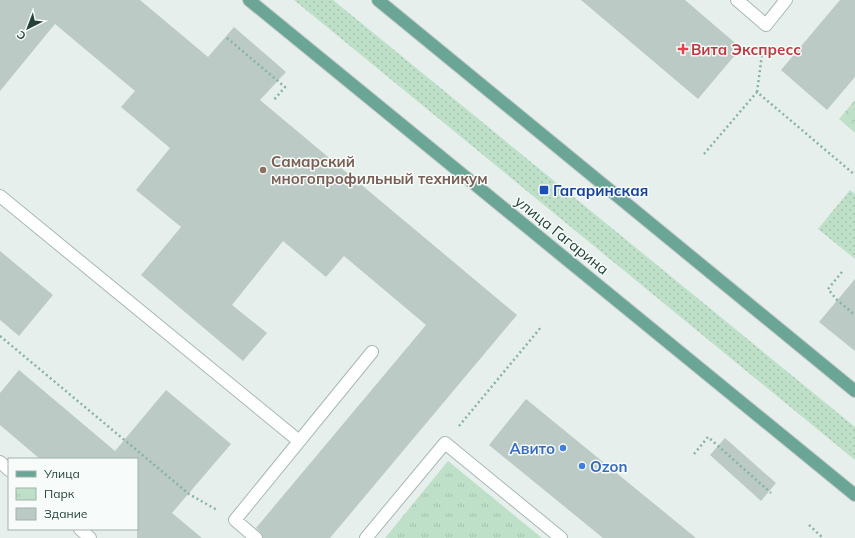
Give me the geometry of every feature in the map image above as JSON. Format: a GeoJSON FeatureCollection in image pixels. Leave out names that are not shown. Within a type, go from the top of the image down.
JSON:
{"type":"FeatureCollection","features":[{"type":"Feature","properties":{"kind":"main road","name":"улица Гагарина"},"geometry":{"type":"LineString","coordinates":[[249,0],[855,495]]}},
{"type":"Feature","properties":{"kind":"main road"},"geometry":{"type":"LineString","coordinates":[[378,0],[855,391]]}},
{"type":"Feature","properties":{"kind":"lane"},"geometry":{"type":"LineString","coordinates":[[737,0],[766,25],[786,0]]}},
{"type":"Feature","properties":{"kind":"lane"},"geometry":{"type":"LineString","coordinates":[[0,196],[299,441]]}},
{"type":"Feature","properties":{"kind":"lane"},"geometry":{"type":"LineString","coordinates":[[256,538],[234,520],[372,352]]}},
{"type":"Feature","properties":{"kind":"lane"},"geometry":{"type":"LineString","coordinates":[[366,538],[445,443],[561,538]]}},
{"type":"Feature","properties":{"kind":"lane"},"geometry":{"type":"LineString","coordinates":[[0,462],[8,469]]}},
{"type":"Feature","properties":{"kind":"lane"},"geometry":{"type":"LineString","coordinates":[[81,530],[90,538]]}},
{"type":"Feature","properties":{"kind":"path"},"geometry":{"type":"LineString","coordinates":[[704,154],[757,92],[766,25]]}},
{"type":"Feature","properties":{"kind":"path"},"geometry":{"type":"LineString","coordinates":[[227,38],[285,87],[273,101]]}},
{"type":"Feature","properties":{"kind":"path"},"geometry":{"type":"LineString","coordinates":[[757,92],[855,175]]}},
{"type":"Feature","properties":{"kind":"path"},"geometry":{"type":"LineString","coordinates":[[842,272],[828,289],[855,315]]}},
{"type":"Feature","properties":{"kind":"path"},"geometry":{"type":"LineString","coordinates":[[445,443],[542,326]]}},
{"type":"Feature","properties":{"kind":"path"},"geometry":{"type":"LineString","coordinates":[[0,336],[188,494],[234,520]]}},
{"type":"Feature","properties":{"kind":"path"},"geometry":{"type":"LineString","coordinates":[[694,454],[708,437],[771,493]]}},
{"type":"Feature","properties":{"kind":"path"},"geometry":{"type":"LineString","coordinates":[[809,525],[823,538]]}},
{"type":"Feature","properties":{"kind":"green space"},"geometry":{"type":"Polygon","coordinates":[[[294,0],[333,0],[855,427],[855,460],[294,0]]]}},
{"type":"Feature","properties":{"kind":"green space"},"geometry":{"type":"Polygon","coordinates":[[[855,100],[855,133],[839,119],[855,100]]]}},
{"type":"Feature","properties":{"kind":"green space"},"geometry":{"type":"Polygon","coordinates":[[[850,190],[855,194],[855,259],[818,229],[850,190]]]}},
{"type":"Feature","properties":{"kind":"green space"},"geometry":{"type":"Polygon","coordinates":[[[448,461],[542,538],[385,538],[448,461]]]}},
{"type":"Feature","properties":{"kind":"building"},"geometry":{"type":"Polygon","coordinates":[[[0,0],[140,0],[208,57],[234,27],[286,72],[260,100],[517,315],[330,538],[263,538],[261,533],[256,528],[426,325],[344,256],[326,277],[283,241],[232,305],[267,333],[243,361],[141,275],[181,227],[136,190],[170,148],[121,107],[135,91],[55,24],[0,91],[0,0]]]}},
{"type":"Feature","properties":{"kind":"building"},"geometry":{"type":"Polygon","coordinates":[[[581,0],[685,0],[741,48],[698,99],[581,0]]]}},
{"type":"Feature","properties":{"kind":"building"},"geometry":{"type":"Polygon","coordinates":[[[840,0],[855,0],[855,77],[827,110],[781,70],[840,0]]]}},
{"type":"Feature","properties":{"kind":"building"},"geometry":{"type":"Polygon","coordinates":[[[0,251],[53,295],[19,336],[0,320],[0,251]]]}},
{"type":"Feature","properties":{"kind":"building"},"geometry":{"type":"Polygon","coordinates":[[[855,279],[855,351],[819,322],[855,279]]]}},
{"type":"Feature","properties":{"kind":"building"},"geometry":{"type":"Polygon","coordinates":[[[19,370],[115,451],[166,390],[231,444],[172,513],[202,538],[137,538],[138,458],[39,458],[0,425],[0,393],[19,370]]]}},
{"type":"Feature","properties":{"kind":"building"},"geometry":{"type":"Polygon","coordinates":[[[526,399],[696,538],[603,538],[489,445],[526,399]]]}},
{"type":"Feature","properties":{"kind":"building"},"geometry":{"type":"Polygon","coordinates":[[[725,438],[776,483],[761,501],[710,455],[725,438]]]}},
{"type":"Feature","properties":{"kind":"place","name":"Вита Экспресс"},"geometry":{"type":"Point","coordinates":[683,49]}},
{"type":"Feature","properties":{"kind":"place","name":"Самарский многопрофильный техникум"},"geometry":{"type":"Point","coordinates":[263,170]}},
{"type":"Feature","properties":{"kind":"place","name":"Гагаринская"},"geometry":{"type":"Point","coordinates":[544,190]}},
{"type":"Feature","properties":{"kind":"place","name":"Авито"},"geometry":{"type":"Point","coordinates":[563,448]}},
{"type":"Feature","properties":{"kind":"place","name":"Ozon"},"geometry":{"type":"Point","coordinates":[582,466]}}]}
